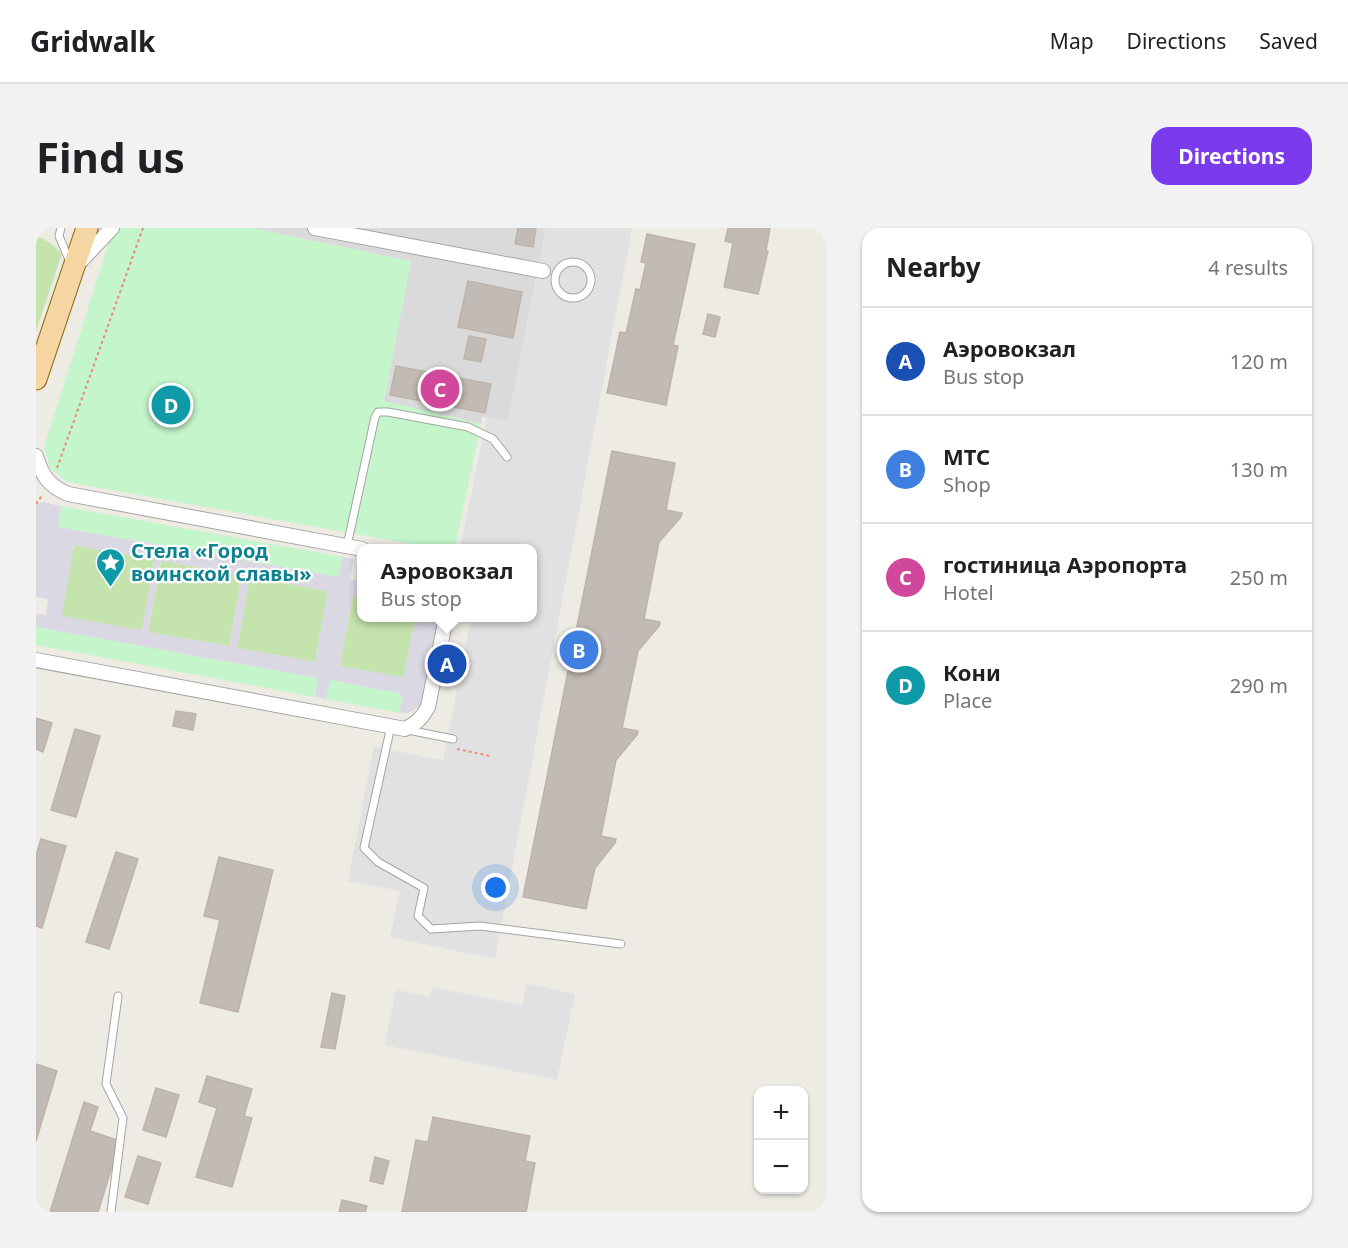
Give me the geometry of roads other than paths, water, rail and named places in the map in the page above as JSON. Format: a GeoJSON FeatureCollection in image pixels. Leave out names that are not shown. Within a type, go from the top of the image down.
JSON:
{"type":"FeatureCollection","features":[{"type":"Feature","properties":{"kind":"main road"},"geometry":{"type":"LineString","coordinates":[[37,373],[87,228]]}},
{"type":"Feature","properties":{"kind":"street"},"geometry":{"type":"LineString","coordinates":[[73,270],[111,228]]}},
{"type":"Feature","properties":{"kind":"street"},"geometry":{"type":"LineString","coordinates":[[315,228],[549,272]]}},
{"type":"Feature","properties":{"kind":"street"},"geometry":{"type":"LineString","coordinates":[[36,456],[48,481],[56,489],[68,494],[357,548]]}},
{"type":"Feature","properties":{"kind":"street"},"geometry":{"type":"LineString","coordinates":[[36,660],[398,728],[415,725],[423,717],[428,707],[445,622]]}},
{"type":"Feature","properties":{"kind":"lane"},"geometry":{"type":"LineString","coordinates":[[61,228],[59,236],[73,270]]}},
{"type":"Feature","properties":{"kind":"lane"},"geometry":{"type":"LineString","coordinates":[[571,261],[580,262],[588,268],[592,277],[590,287],[584,295],[575,298],[566,297],[558,291],[549,272],[571,261]]}},
{"type":"Feature","properties":{"kind":"lane"},"geometry":{"type":"LineString","coordinates":[[347,546],[378,412],[468,427],[493,440],[507,457]]}},
{"type":"Feature","properties":{"kind":"lane"},"geometry":{"type":"LineString","coordinates":[[453,739],[398,728],[364,848],[378,862],[424,888],[418,916],[431,928],[480,926],[621,944]]}},
{"type":"Feature","properties":{"kind":"lane"},"geometry":{"type":"LineString","coordinates":[[111,1212],[123,1118],[106,1084],[118,996]]}},
{"type":"Feature","properties":{"kind":"place","name":"гостиница Аэропорта"},"geometry":{"type":"Point","coordinates":[440,389]}},
{"type":"Feature","properties":{"kind":"place","name":"Кони"},"geometry":{"type":"Point","coordinates":[171,405]}},
{"type":"Feature","properties":{"kind":"place","name":"Стела «Город воинской славы»"},"geometry":{"type":"Point","coordinates":[110,588]}},
{"type":"Feature","properties":{"kind":"place","name":"МТС"},"geometry":{"type":"Point","coordinates":[579,650]}},
{"type":"Feature","properties":{"kind":"place","name":"Аэровокзал"},"geometry":{"type":"Point","coordinates":[447,664]}}]}
